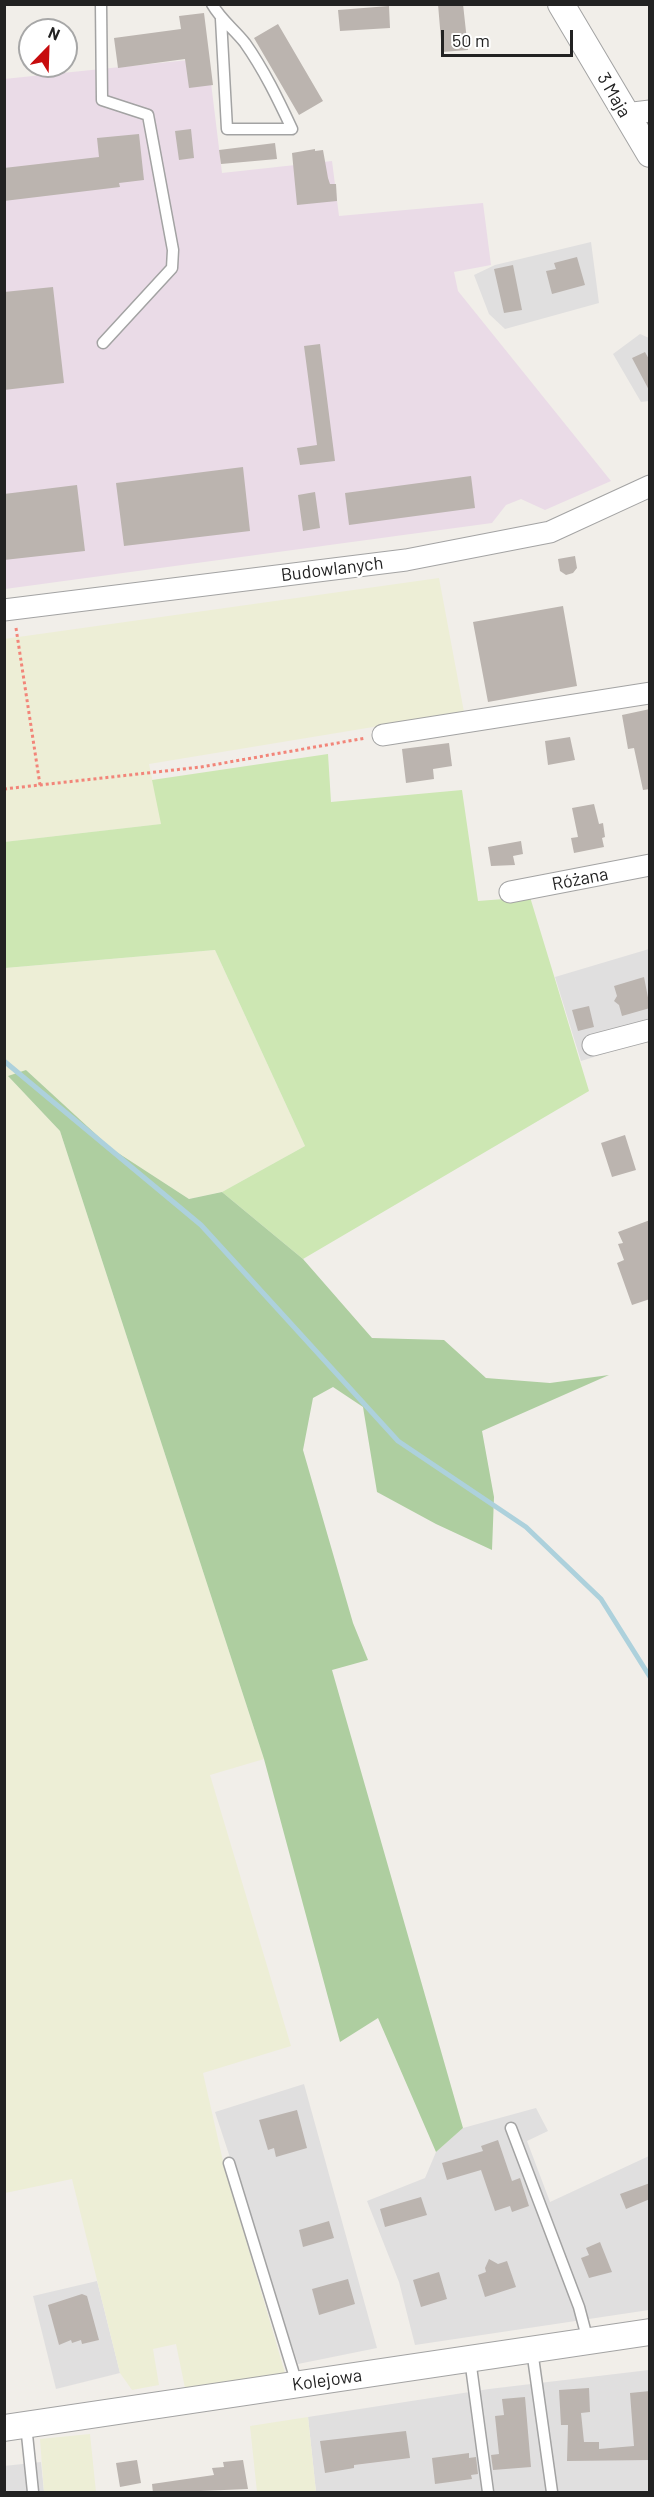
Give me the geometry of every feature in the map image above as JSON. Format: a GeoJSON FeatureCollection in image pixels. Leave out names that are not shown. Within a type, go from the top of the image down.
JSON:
{"type":"FeatureCollection","features":[{"type":"Feature","properties":{"kind":"street","name":"3 Maja"},"geometry":{"type":"LineString","coordinates":[[561,4],[637,112],[650,154]]}},
{"type":"Feature","properties":{"kind":"street","name":"Budowlanych"},"geometry":{"type":"LineString","coordinates":[[9,610],[406,560],[550,532],[650,486]]}},
{"type":"Feature","properties":{"kind":"street"},"geometry":{"type":"LineString","coordinates":[[383,735],[650,693]]}},
{"type":"Feature","properties":{"kind":"street","name":"Różana"},"geometry":{"type":"LineString","coordinates":[[510,892],[650,865]]}},
{"type":"Feature","properties":{"kind":"street"},"geometry":{"type":"LineString","coordinates":[[593,1045],[650,1030]]}},
{"type":"Feature","properties":{"kind":"street","name":"Kolejowa"},"geometry":{"type":"LineString","coordinates":[[15,2427],[650,2332]]}},
{"type":"Feature","properties":{"kind":"lane"},"geometry":{"type":"LineString","coordinates":[[101,4],[102,100],[148,115],[173,250],[172,268],[103,343]]}},
{"type":"Feature","properties":{"kind":"lane"},"geometry":{"type":"LineString","coordinates":[[212,4],[221,19],[250,51],[273,88],[292,129],[226,129],[221,19]]}},
{"type":"Feature","properties":{"kind":"lane"},"geometry":{"type":"LineString","coordinates":[[511,2128],[579,2307],[588,2341]]}},
{"type":"Feature","properties":{"kind":"lane"},"geometry":{"type":"LineString","coordinates":[[229,2163],[298,2384]]}},
{"type":"Feature","properties":{"kind":"lane"},"geometry":{"type":"LineString","coordinates":[[532,2349],[552,2493]]}},
{"type":"Feature","properties":{"kind":"lane"},"geometry":{"type":"LineString","coordinates":[[470,2359],[488,2493]]}},
{"type":"Feature","properties":{"kind":"lane"},"geometry":{"type":"LineString","coordinates":[[15,2427],[33,2493]]}},
{"type":"Feature","properties":{"kind":"path"},"geometry":{"type":"LineString","coordinates":[[9,610],[40,786]]}},
{"type":"Feature","properties":{"kind":"path"},"geometry":{"type":"LineString","coordinates":[[4,789],[201,767],[383,735]]}},
{"type":"Feature","properties":{"kind":"shaded area"},"geometry":{"type":"Polygon","coordinates":[[[208,58],[222,173],[332,161],[339,216],[483,203],[491,265],[454,272],[458,291],[611,481],[545,510],[521,499],[506,505],[492,523],[5,589],[4,79],[78,78],[78,71],[208,58]]]}},
{"type":"Feature","properties":{"kind":"shaded area"},"geometry":{"type":"Polygon","coordinates":[[[591,242],[599,303],[505,329],[489,314],[474,275],[495,265],[591,242]]]}},
{"type":"Feature","properties":{"kind":"shaded area"},"geometry":{"type":"Polygon","coordinates":[[[640,334],[649,338],[649,401],[641,402],[613,354],[640,334]]]}},
{"type":"Feature","properties":{"kind":"shaded area"},"geometry":{"type":"Polygon","coordinates":[[[649,949],[649,1040],[581,1061],[555,977],[649,949]]]}},
{"type":"Feature","properties":{"kind":"shaded area"},"geometry":{"type":"Polygon","coordinates":[[[304,2084],[377,2348],[298,2364],[215,2112],[304,2084]]]}},
{"type":"Feature","properties":{"kind":"shaded area"},"geometry":{"type":"Polygon","coordinates":[[[536,2108],[548,2131],[527,2141],[550,2202],[649,2156],[649,2310],[415,2345],[399,2282],[367,2201],[425,2178],[436,2152],[463,2128],[536,2108]]]}},
{"type":"Feature","properties":{"kind":"shaded area"},"geometry":{"type":"Polygon","coordinates":[[[97,2281],[120,2373],[56,2389],[33,2296],[97,2281]]]}},
{"type":"Feature","properties":{"kind":"shaded area"},"geometry":{"type":"Polygon","coordinates":[[[649,2370],[649,2492],[316,2492],[308,2417],[489,2389],[649,2370]]]}},
{"type":"Feature","properties":{"kind":"shaded area"},"geometry":{"type":"Polygon","coordinates":[[[41,2462],[44,2492],[5,2492],[4,2466],[41,2462]]]}},
{"type":"Feature","properties":{"kind":"green space"},"geometry":{"type":"Polygon","coordinates":[[[439,578],[464,712],[149,764],[162,824],[5,842],[4,639],[439,578]]]}},
{"type":"Feature","properties":{"kind":"green space"},"geometry":{"type":"Polygon","coordinates":[[[328,754],[331,802],[462,790],[478,901],[530,897],[589,1091],[303,1259],[222,1192],[305,1146],[215,950],[5,968],[4,842],[161,824],[152,780],[328,754]]]}},
{"type":"Feature","properties":{"kind":"green space"},"geometry":{"type":"Polygon","coordinates":[[[215,950],[305,1146],[222,1192],[189,1199],[112,1149],[26,1070],[9,1077],[60,1131],[264,1759],[210,1775],[291,2046],[203,2073],[223,2161],[285,2373],[185,2388],[176,2344],[153,2349],[159,2385],[132,2390],[120,2373],[72,2179],[5,2193],[5,968],[215,950]]]}},
{"type":"Feature","properties":{"kind":"green space"},"geometry":{"type":"Polygon","coordinates":[[[26,1070],[112,1149],[189,1199],[222,1192],[303,1259],[372,1338],[444,1340],[486,1378],[550,1383],[609,1375],[482,1431],[494,1497],[492,1550],[436,1524],[377,1492],[363,1407],[333,1387],[313,1398],[303,1450],[353,1623],[368,1660],[332,1670],[463,2128],[436,2152],[378,2018],[340,2042],[264,1759],[60,1131],[8,1076],[26,1070]]]}},
{"type":"Feature","properties":{"kind":"green space"},"geometry":{"type":"Polygon","coordinates":[[[308,2417],[316,2492],[257,2492],[250,2426],[308,2417]]]}},
{"type":"Feature","properties":{"kind":"green space"},"geometry":{"type":"Polygon","coordinates":[[[90,2434],[96,2492],[44,2492],[40,2439],[90,2434]]]}},
{"type":"Feature","properties":{"kind":"building"},"geometry":{"type":"Polygon","coordinates":[[[438,4],[463,4],[468,50],[442,52],[438,4]]]}},
{"type":"Feature","properties":{"kind":"building"},"geometry":{"type":"Polygon","coordinates":[[[389,6],[390,28],[340,31],[338,10],[389,6]]]}},
{"type":"Feature","properties":{"kind":"building"},"geometry":{"type":"Polygon","coordinates":[[[204,13],[213,85],[189,88],[185,59],[118,68],[114,38],[181,29],[179,16],[204,13]]]}},
{"type":"Feature","properties":{"kind":"building"},"geometry":{"type":"Polygon","coordinates":[[[278,24],[323,101],[299,115],[254,38],[278,24]]]}},
{"type":"Feature","properties":{"kind":"building"},"geometry":{"type":"Polygon","coordinates":[[[191,129],[194,158],[179,160],[175,131],[191,129]]]}},
{"type":"Feature","properties":{"kind":"building"},"geometry":{"type":"Polygon","coordinates":[[[139,134],[144,180],[119,183],[120,187],[4,201],[4,168],[99,157],[97,138],[139,134]]]}},
{"type":"Feature","properties":{"kind":"building"},"geometry":{"type":"Polygon","coordinates":[[[275,143],[277,159],[221,164],[219,150],[275,143]]]}},
{"type":"Feature","properties":{"kind":"building"},"geometry":{"type":"Polygon","coordinates":[[[315,149],[315,151],[323,150],[330,184],[336,184],[337,201],[297,205],[292,153],[315,149]]]}},
{"type":"Feature","properties":{"kind":"building"},"geometry":{"type":"Polygon","coordinates":[[[577,257],[585,285],[552,294],[546,271],[556,269],[554,263],[577,257]]]}},
{"type":"Feature","properties":{"kind":"building"},"geometry":{"type":"Polygon","coordinates":[[[513,265],[522,310],[504,313],[494,269],[513,265]]]}},
{"type":"Feature","properties":{"kind":"building"},"geometry":{"type":"Polygon","coordinates":[[[53,287],[64,383],[4,390],[4,292],[53,287]]]}},
{"type":"Feature","properties":{"kind":"building"},"geometry":{"type":"Polygon","coordinates":[[[320,344],[335,461],[300,465],[297,448],[317,445],[304,346],[320,344]]]}},
{"type":"Feature","properties":{"kind":"building"},"geometry":{"type":"Polygon","coordinates":[[[645,352],[650,361],[650,392],[632,358],[645,352]]]}},
{"type":"Feature","properties":{"kind":"building"},"geometry":{"type":"Polygon","coordinates":[[[243,467],[250,531],[124,546],[116,483],[243,467]]]}},
{"type":"Feature","properties":{"kind":"building"},"geometry":{"type":"Polygon","coordinates":[[[471,476],[475,508],[349,525],[345,493],[471,476]]]}},
{"type":"Feature","properties":{"kind":"building"},"geometry":{"type":"Polygon","coordinates":[[[77,485],[85,551],[4,560],[4,494],[77,485]]]}},
{"type":"Feature","properties":{"kind":"building"},"geometry":{"type":"Polygon","coordinates":[[[315,492],[320,528],[303,531],[298,495],[315,492]]]}},
{"type":"Feature","properties":{"kind":"building"},"geometry":{"type":"Polygon","coordinates":[[[575,556],[577,568],[573,573],[566,575],[560,571],[558,559],[575,556]]]}},
{"type":"Feature","properties":{"kind":"building"},"geometry":{"type":"Polygon","coordinates":[[[563,606],[577,686],[488,702],[473,622],[563,606]]]}},
{"type":"Feature","properties":{"kind":"building"},"geometry":{"type":"Polygon","coordinates":[[[650,709],[650,789],[643,790],[634,748],[628,749],[622,715],[650,709]]]}},
{"type":"Feature","properties":{"kind":"building"},"geometry":{"type":"Polygon","coordinates":[[[570,737],[575,760],[548,765],[545,741],[570,737]]]}},
{"type":"Feature","properties":{"kind":"building"},"geometry":{"type":"Polygon","coordinates":[[[449,743],[452,766],[433,769],[434,779],[406,783],[402,749],[449,743]]]}},
{"type":"Feature","properties":{"kind":"building"},"geometry":{"type":"Polygon","coordinates":[[[594,804],[599,824],[603,823],[604,847],[574,853],[571,838],[578,837],[572,808],[594,804]]]}},
{"type":"Feature","properties":{"kind":"building"},"geometry":{"type":"Polygon","coordinates":[[[521,841],[523,854],[513,856],[515,865],[491,866],[488,847],[521,841]]]}},
{"type":"Feature","properties":{"kind":"building"},"geometry":{"type":"Polygon","coordinates":[[[644,977],[650,1008],[622,1016],[619,1005],[614,1001],[617,996],[614,986],[644,977]]]}},
{"type":"Feature","properties":{"kind":"building"},"geometry":{"type":"Polygon","coordinates":[[[589,1006],[594,1027],[578,1031],[572,1010],[589,1006]]]}},
{"type":"Feature","properties":{"kind":"building"},"geometry":{"type":"Polygon","coordinates":[[[625,1135],[636,1170],[612,1177],[601,1143],[625,1135]]]}},
{"type":"Feature","properties":{"kind":"building"},"geometry":{"type":"Polygon","coordinates":[[[650,1220],[650,1299],[632,1305],[617,1263],[624,1260],[618,1244],[623,1243],[618,1232],[650,1220]]]}},
{"type":"Feature","properties":{"kind":"building"},"geometry":{"type":"Polygon","coordinates":[[[297,2110],[307,2148],[276,2157],[274,2148],[268,2150],[259,2120],[297,2110]]]}},
{"type":"Feature","properties":{"kind":"building"},"geometry":{"type":"Polygon","coordinates":[[[498,2140],[512,2181],[520,2178],[529,2206],[512,2212],[510,2206],[495,2211],[481,2170],[447,2180],[442,2163],[483,2151],[481,2146],[498,2140]]]}},
{"type":"Feature","properties":{"kind":"building"},"geometry":{"type":"Polygon","coordinates":[[[650,2183],[650,2199],[626,2209],[620,2194],[650,2183]]]}},
{"type":"Feature","properties":{"kind":"building"},"geometry":{"type":"Polygon","coordinates":[[[421,2197],[427,2215],[385,2227],[380,2209],[421,2197]]]}},
{"type":"Feature","properties":{"kind":"building"},"geometry":{"type":"Polygon","coordinates":[[[329,2221],[334,2238],[303,2247],[299,2230],[329,2221]]]}},
{"type":"Feature","properties":{"kind":"building"},"geometry":{"type":"Polygon","coordinates":[[[600,2242],[612,2272],[589,2278],[581,2258],[589,2255],[586,2248],[600,2242]]]}},
{"type":"Feature","properties":{"kind":"building"},"geometry":{"type":"Polygon","coordinates":[[[489,2259],[498,2264],[507,2261],[516,2287],[485,2297],[478,2275],[486,2272],[485,2268],[489,2259]]]}},
{"type":"Feature","properties":{"kind":"building"},"geometry":{"type":"Polygon","coordinates":[[[439,2272],[447,2299],[421,2307],[413,2280],[439,2272]]]}},
{"type":"Feature","properties":{"kind":"building"},"geometry":{"type":"Polygon","coordinates":[[[348,2279],[355,2304],[319,2315],[312,2289],[348,2279]]]}},
{"type":"Feature","properties":{"kind":"building"},"geometry":{"type":"Polygon","coordinates":[[[82,2294],[87,2296],[99,2340],[82,2344],[81,2340],[72,2343],[71,2340],[59,2345],[48,2305],[82,2294]]]}},
{"type":"Feature","properties":{"kind":"building"},"geometry":{"type":"Polygon","coordinates":[[[589,2388],[590,2412],[581,2413],[584,2442],[599,2442],[599,2449],[634,2446],[630,2393],[650,2391],[650,2460],[567,2461],[568,2425],[561,2425],[559,2390],[589,2388]]]}},
{"type":"Feature","properties":{"kind":"building"},"geometry":{"type":"Polygon","coordinates":[[[525,2397],[531,2467],[493,2470],[491,2455],[499,2454],[495,2416],[504,2415],[502,2399],[525,2397]]]}},
{"type":"Feature","properties":{"kind":"building"},"geometry":{"type":"Polygon","coordinates":[[[406,2431],[410,2458],[354,2465],[354,2468],[325,2473],[320,2441],[406,2431]]]}},
{"type":"Feature","properties":{"kind":"building"},"geometry":{"type":"Polygon","coordinates":[[[469,2453],[469,2458],[476,2457],[478,2474],[471,2475],[472,2479],[435,2484],[432,2458],[469,2453]]]}},
{"type":"Feature","properties":{"kind":"building"},"geometry":{"type":"Polygon","coordinates":[[[137,2460],[141,2483],[120,2487],[116,2463],[137,2460]]]}},
{"type":"Feature","properties":{"kind":"building"},"geometry":{"type":"Polygon","coordinates":[[[243,2460],[248,2489],[153,2493],[152,2484],[214,2475],[212,2468],[224,2467],[223,2462],[243,2460]]]}},
{"type":"Feature","properties":{"kind":"waterway"},"geometry":{"type":"LineString","coordinates":[[4,1061],[201,1225],[398,1441],[526,1527],[601,1599],[650,1677]]}}]}
